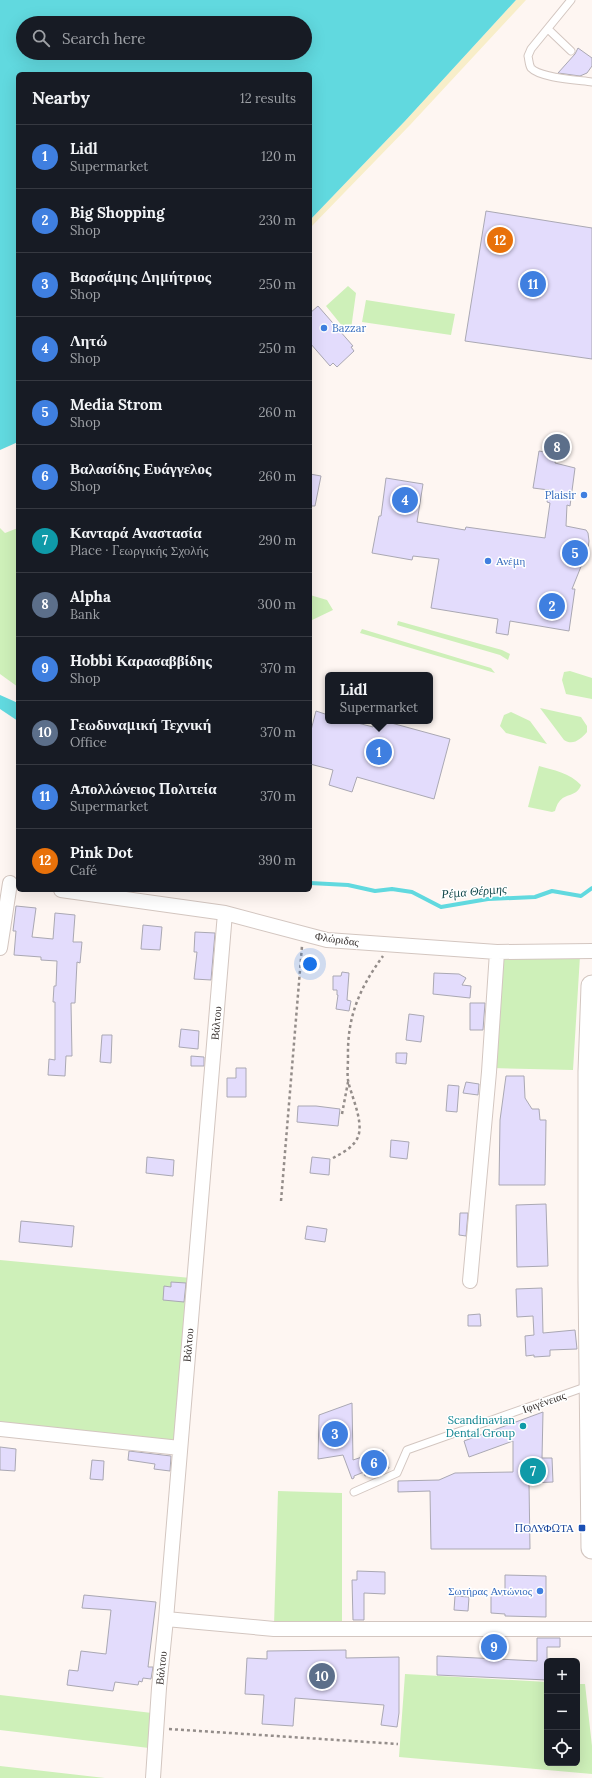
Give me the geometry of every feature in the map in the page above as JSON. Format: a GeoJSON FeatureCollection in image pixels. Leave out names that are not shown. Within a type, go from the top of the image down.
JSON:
{"type":"FeatureCollection","features":[{"type":"Feature","properties":{"kind":"main road"},"geometry":{"type":"LineString","coordinates":[[592,986],[589,1072],[592,1548]]}},
{"type":"Feature","properties":{"kind":"street"},"geometry":{"type":"LineString","coordinates":[[0,948],[9,883]]}},
{"type":"Feature","properties":{"kind":"street","name":"Φλώριδας"},"geometry":{"type":"LineString","coordinates":[[75,892],[225,913],[327,940],[497,952],[592,951]]}},
{"type":"Feature","properties":{"kind":"street","name":"Βάλτου"},"geometry":{"type":"LineString","coordinates":[[152,1778],[225,913]]}},
{"type":"Feature","properties":{"kind":"street"},"geometry":{"type":"LineString","coordinates":[[470,1281],[489,1072],[497,952]]}},
{"type":"Feature","properties":{"kind":"street"},"geometry":{"type":"LineString","coordinates":[[0,1429],[180,1448]]}},
{"type":"Feature","properties":{"kind":"street"},"geometry":{"type":"LineString","coordinates":[[166,1619],[274,1630],[592,1629]]}},
{"type":"Feature","properties":{"kind":"lane"},"geometry":{"type":"LineString","coordinates":[[571,0],[531,49],[528,56],[531,68],[538,73],[547,76],[592,82]]}},
{"type":"Feature","properties":{"kind":"lane"},"geometry":{"type":"LineString","coordinates":[[548,29],[571,51]]}},
{"type":"Feature","properties":{"kind":"lane","name":"Ιφιγένειας"},"geometry":{"type":"LineString","coordinates":[[354,1492],[397,1472],[407,1450],[591,1386]]}},
{"type":"Feature","properties":{"kind":"path"},"geometry":{"type":"LineString","coordinates":[[281,1201],[303,934]]}},
{"type":"Feature","properties":{"kind":"path"},"geometry":{"type":"LineString","coordinates":[[342,1114],[348,1079],[350,1023],[355,1004],[372,972],[392,944]]}},
{"type":"Feature","properties":{"kind":"path"},"geometry":{"type":"LineString","coordinates":[[333,1158],[350,1148],[358,1136],[360,1124],[348,1079]]}},
{"type":"Feature","properties":{"kind":"path"},"geometry":{"type":"LineString","coordinates":[[156,1728],[398,1744]]}},
{"type":"Feature","properties":{"kind":"green space"},"geometry":{"type":"Polygon","coordinates":[[[348,286],[356,293],[351,329],[347,332],[326,306],[348,286]]]}},
{"type":"Feature","properties":{"kind":"green space"},"geometry":{"type":"Polygon","coordinates":[[[366,300],[455,314],[451,335],[362,322],[366,300]]]}},
{"type":"Feature","properties":{"kind":"green space"},"geometry":{"type":"Polygon","coordinates":[[[0,528],[5,533],[16,529],[16,686],[0,674],[0,528]]]}},
{"type":"Feature","properties":{"kind":"green space"},"geometry":{"type":"Polygon","coordinates":[[[312,596],[327,600],[333,610],[312,620],[312,596]]]}},
{"type":"Feature","properties":{"kind":"green space"},"geometry":{"type":"Polygon","coordinates":[[[398,621],[502,650],[510,654],[508,660],[500,655],[397,625],[398,621]]]}},
{"type":"Feature","properties":{"kind":"green space"},"geometry":{"type":"Polygon","coordinates":[[[362,629],[491,668],[495,673],[360,633],[362,629]]]}},
{"type":"Feature","properties":{"kind":"green space"},"geometry":{"type":"Polygon","coordinates":[[[570,671],[592,678],[592,699],[566,694],[562,680],[564,672],[570,671]]]}},
{"type":"Feature","properties":{"kind":"green space"},"geometry":{"type":"Polygon","coordinates":[[[540,708],[581,717],[587,726],[587,732],[577,741],[567,742],[540,708]]]}},
{"type":"Feature","properties":{"kind":"green space"},"geometry":{"type":"Polygon","coordinates":[[[511,712],[530,721],[547,744],[506,733],[500,726],[504,715],[511,712]]]}},
{"type":"Feature","properties":{"kind":"green space"},"geometry":{"type":"Polygon","coordinates":[[[539,766],[567,775],[581,785],[577,791],[564,797],[558,804],[555,811],[552,812],[528,807],[539,766]]]}},
{"type":"Feature","properties":{"kind":"green space"},"geometry":{"type":"Polygon","coordinates":[[[500,955],[580,956],[573,1070],[492,1068],[500,955]]]}},
{"type":"Feature","properties":{"kind":"green space"},"geometry":{"type":"Polygon","coordinates":[[[0,1260],[191,1278],[176,1441],[0,1422],[0,1260]]]}},
{"type":"Feature","properties":{"kind":"green space"},"geometry":{"type":"Polygon","coordinates":[[[278,1491],[342,1493],[342,1626],[274,1626],[278,1491]]]}},
{"type":"Feature","properties":{"kind":"green space"},"geometry":{"type":"Polygon","coordinates":[[[405,1674],[544,1682],[544,1766],[580,1766],[580,1684],[585,1684],[592,1746],[592,1774],[399,1757],[405,1674]]]}},
{"type":"Feature","properties":{"kind":"green space"},"geometry":{"type":"Polygon","coordinates":[[[0,1695],[152,1713],[149,1748],[0,1730],[0,1695]]]}},
{"type":"Feature","properties":{"kind":"green space"},"geometry":{"type":"Polygon","coordinates":[[[0,1766],[105,1778],[0,1778],[0,1766]]]}},
{"type":"Feature","properties":{"kind":"sand"},"geometry":{"type":"Polygon","coordinates":[[[516,0],[526,0],[410,125],[312,226],[312,218],[405,121],[516,0]]]}},
{"type":"Feature","properties":{"kind":"water"},"geometry":{"type":"Polygon","coordinates":[[[0,0],[516,0],[405,121],[312,218],[312,72],[16,72],[16,443],[0,450],[0,0]]]}},
{"type":"Feature","properties":{"kind":"water"},"geometry":{"type":"Polygon","coordinates":[[[0,695],[16,702],[16,720],[0,709],[0,695]]]}},
{"type":"Feature","properties":{"kind":"building"},"geometry":{"type":"Polygon","coordinates":[[[578,48],[592,58],[592,66],[587,73],[580,76],[558,73],[575,54],[578,48]]]}},
{"type":"Feature","properties":{"kind":"building"},"geometry":{"type":"Polygon","coordinates":[[[486,211],[592,228],[592,359],[465,341],[486,211]]]}},
{"type":"Feature","properties":{"kind":"building","name":"Bazzar"},"geometry":{"type":"Polygon","coordinates":[[[318,306],[353,346],[351,347],[354,351],[337,367],[333,363],[330,366],[312,345],[312,311],[318,306]]]}},
{"type":"Feature","properties":{"kind":"building"},"geometry":{"type":"Polygon","coordinates":[[[539,451],[556,454],[555,463],[575,468],[570,506],[567,505],[566,526],[586,530],[588,533],[588,549],[572,589],[575,589],[569,631],[510,621],[508,635],[496,633],[498,619],[431,608],[439,559],[413,556],[412,560],[372,553],[379,516],[381,516],[386,478],[423,484],[417,522],[465,530],[466,527],[545,538],[550,503],[547,502],[549,490],[533,488],[539,451]]]}},
{"type":"Feature","properties":{"kind":"building"},"geometry":{"type":"Polygon","coordinates":[[[312,474],[321,476],[315,506],[312,506],[312,474]]]}},
{"type":"Feature","properties":{"kind":"building"},"geometry":{"type":"Polygon","coordinates":[[[316,711],[325,714],[325,724],[362,724],[373,727],[374,724],[395,724],[450,739],[434,799],[357,777],[352,792],[329,785],[333,770],[312,765],[312,726],[316,711]]]}},
{"type":"Feature","properties":{"kind":"building"},"geometry":{"type":"Polygon","coordinates":[[[16,906],[36,908],[32,937],[53,939],[55,913],[75,915],[73,942],[82,942],[80,963],[77,962],[75,1003],[71,1003],[72,1056],[66,1056],[65,1076],[48,1075],[49,1059],[55,1060],[55,1002],[53,1002],[54,986],[56,986],[57,961],[41,960],[41,957],[14,955],[16,931],[13,931],[16,906]]]}},
{"type":"Feature","properties":{"kind":"building"},"geometry":{"type":"Polygon","coordinates":[[[143,925],[162,927],[160,950],[141,949],[143,925]]]}},
{"type":"Feature","properties":{"kind":"building"},"geometry":{"type":"Polygon","coordinates":[[[195,932],[215,933],[211,980],[194,979],[197,952],[194,952],[195,932]]]}},
{"type":"Feature","properties":{"kind":"building"},"geometry":{"type":"Polygon","coordinates":[[[342,972],[349,973],[347,1000],[351,1001],[349,1011],[336,1009],[338,995],[337,990],[333,990],[333,976],[341,976],[342,972]]]}},
{"type":"Feature","properties":{"kind":"building"},"geometry":{"type":"Polygon","coordinates":[[[434,973],[459,974],[466,978],[462,985],[471,986],[470,998],[433,994],[434,973]]]}},
{"type":"Feature","properties":{"kind":"building"},"geometry":{"type":"Polygon","coordinates":[[[470,1003],[485,1003],[483,1030],[470,1030],[470,1003]]]}},
{"type":"Feature","properties":{"kind":"building"},"geometry":{"type":"Polygon","coordinates":[[[409,1014],[424,1016],[421,1042],[406,1040],[409,1014]]]}},
{"type":"Feature","properties":{"kind":"building"},"geometry":{"type":"Polygon","coordinates":[[[181,1029],[199,1031],[198,1049],[179,1047],[181,1029]]]}},
{"type":"Feature","properties":{"kind":"building"},"geometry":{"type":"Polygon","coordinates":[[[102,1035],[112,1035],[111,1063],[100,1062],[102,1035]]]}},
{"type":"Feature","properties":{"kind":"building"},"geometry":{"type":"Polygon","coordinates":[[[396,1053],[407,1053],[406,1064],[396,1063],[396,1053]]]}},
{"type":"Feature","properties":{"kind":"building"},"geometry":{"type":"Polygon","coordinates":[[[191,1056],[204,1057],[204,1066],[191,1066],[191,1056]]]}},
{"type":"Feature","properties":{"kind":"building"},"geometry":{"type":"Polygon","coordinates":[[[236,1068],[246,1068],[246,1097],[227,1097],[227,1078],[236,1078],[236,1068]]]}},
{"type":"Feature","properties":{"kind":"building"},"geometry":{"type":"Polygon","coordinates":[[[506,1076],[524,1076],[525,1098],[532,1109],[539,1109],[540,1120],[546,1120],[545,1185],[499,1185],[500,1120],[506,1076]]]}},
{"type":"Feature","properties":{"kind":"building"},"geometry":{"type":"Polygon","coordinates":[[[466,1082],[479,1084],[478,1095],[463,1093],[466,1082]]]}},
{"type":"Feature","properties":{"kind":"building"},"geometry":{"type":"Polygon","coordinates":[[[448,1085],[459,1086],[457,1112],[446,1111],[448,1085]]]}},
{"type":"Feature","properties":{"kind":"building"},"geometry":{"type":"Polygon","coordinates":[[[298,1106],[316,1106],[340,1109],[338,1126],[297,1122],[298,1106]]]}},
{"type":"Feature","properties":{"kind":"building"},"geometry":{"type":"Polygon","coordinates":[[[391,1140],[409,1142],[407,1159],[390,1157],[391,1140]]]}},
{"type":"Feature","properties":{"kind":"building"},"geometry":{"type":"Polygon","coordinates":[[[147,1157],[174,1160],[173,1176],[146,1173],[147,1157]]]}},
{"type":"Feature","properties":{"kind":"building"},"geometry":{"type":"Polygon","coordinates":[[[312,1157],[330,1159],[329,1175],[310,1173],[312,1157]]]}},
{"type":"Feature","properties":{"kind":"building"},"geometry":{"type":"Polygon","coordinates":[[[546,1204],[548,1266],[517,1267],[516,1205],[546,1204]]]}},
{"type":"Feature","properties":{"kind":"building"},"geometry":{"type":"Polygon","coordinates":[[[460,1213],[468,1213],[466,1236],[459,1235],[460,1213]]]}},
{"type":"Feature","properties":{"kind":"building"},"geometry":{"type":"Polygon","coordinates":[[[21,1221],[74,1226],[72,1247],[19,1242],[21,1221]]]}},
{"type":"Feature","properties":{"kind":"building"},"geometry":{"type":"Polygon","coordinates":[[[307,1226],[327,1229],[325,1242],[305,1239],[307,1226]]]}},
{"type":"Feature","properties":{"kind":"building"},"geometry":{"type":"Polygon","coordinates":[[[171,1282],[186,1283],[184,1302],[163,1300],[164,1286],[171,1287],[171,1282]]]}},
{"type":"Feature","properties":{"kind":"building"},"geometry":{"type":"Polygon","coordinates":[[[542,1288],[543,1333],[575,1330],[577,1349],[550,1350],[550,1356],[526,1356],[525,1336],[534,1335],[533,1316],[517,1317],[516,1289],[542,1288]]]}},
{"type":"Feature","properties":{"kind":"building"},"geometry":{"type":"Polygon","coordinates":[[[480,1314],[481,1326],[468,1326],[468,1315],[480,1314]]]}},
{"type":"Feature","properties":{"kind":"building"},"geometry":{"type":"Polygon","coordinates":[[[352,1403],[353,1460],[383,1450],[389,1468],[365,1476],[364,1472],[354,1476],[352,1479],[343,1455],[318,1459],[319,1415],[352,1403]]]}},
{"type":"Feature","properties":{"kind":"building"},"geometry":{"type":"Polygon","coordinates":[[[543,1412],[542,1458],[552,1458],[553,1482],[529,1483],[530,1549],[431,1549],[430,1491],[398,1492],[398,1481],[439,1480],[455,1473],[513,1472],[513,1441],[469,1457],[464,1441],[543,1412]]]}},
{"type":"Feature","properties":{"kind":"building"},"geometry":{"type":"Polygon","coordinates":[[[0,1447],[16,1449],[15,1471],[0,1470],[0,1447]]]}},
{"type":"Feature","properties":{"kind":"building"},"geometry":{"type":"Polygon","coordinates":[[[129,1451],[171,1456],[170,1471],[154,1469],[155,1464],[128,1460],[129,1451]]]}},
{"type":"Feature","properties":{"kind":"building"},"geometry":{"type":"Polygon","coordinates":[[[92,1460],[104,1461],[103,1480],[90,1479],[92,1460]]]}},
{"type":"Feature","properties":{"kind":"building"},"geometry":{"type":"Polygon","coordinates":[[[357,1571],[385,1572],[385,1594],[364,1593],[364,1620],[353,1620],[352,1580],[357,1580],[357,1571]]]}},
{"type":"Feature","properties":{"kind":"building"},"geometry":{"type":"Polygon","coordinates":[[[505,1575],[546,1576],[546,1617],[505,1616],[505,1614],[491,1613],[491,1595],[505,1595],[505,1575]]]}},
{"type":"Feature","properties":{"kind":"building"},"geometry":{"type":"Polygon","coordinates":[[[84,1595],[156,1602],[148,1667],[153,1667],[151,1679],[143,1678],[142,1682],[139,1681],[138,1685],[115,1682],[113,1691],[67,1685],[69,1670],[78,1671],[81,1651],[106,1654],[111,1610],[82,1608],[84,1595]]]}},
{"type":"Feature","properties":{"kind":"building"},"geometry":{"type":"Polygon","coordinates":[[[455,1596],[469,1597],[468,1611],[454,1610],[455,1596]]]}},
{"type":"Feature","properties":{"kind":"building"},"geometry":{"type":"Polygon","coordinates":[[[537,1638],[560,1638],[560,1647],[547,1647],[547,1658],[544,1658],[544,1680],[437,1675],[437,1656],[537,1661],[537,1638]]]}},
{"type":"Feature","properties":{"kind":"building"},"geometry":{"type":"Polygon","coordinates":[[[346,1650],[346,1658],[399,1657],[399,1713],[397,1727],[381,1725],[384,1705],[295,1698],[293,1726],[262,1724],[264,1695],[245,1694],[247,1658],[267,1659],[267,1651],[346,1650]]]}},
{"type":"Feature","properties":{"kind":"waterway","name":"Ρέμα Θέρμης"},"geometry":{"type":"LineString","coordinates":[[312,883],[348,885],[375,891],[392,889],[412,892],[441,907],[488,899],[535,897],[552,891],[581,896],[592,888]]}},
{"type":"Feature","properties":{"kind":"place","name":"Pink Dot"},"geometry":{"type":"Point","coordinates":[500,240]}},
{"type":"Feature","properties":{"kind":"place","name":"Απολλώνειος Πολιτεία"},"geometry":{"type":"Point","coordinates":[533,284]}},
{"type":"Feature","properties":{"kind":"place","name":"Bazzar"},"geometry":{"type":"Point","coordinates":[324,328]}},
{"type":"Feature","properties":{"kind":"place","name":"Alpha"},"geometry":{"type":"Point","coordinates":[557,447]}},
{"type":"Feature","properties":{"kind":"place","name":"Plaisir"},"geometry":{"type":"Point","coordinates":[584,495]}},
{"type":"Feature","properties":{"kind":"place","name":"Λητώ"},"geometry":{"type":"Point","coordinates":[405,500]}},
{"type":"Feature","properties":{"kind":"place","name":"Media Strom"},"geometry":{"type":"Point","coordinates":[575,553]}},
{"type":"Feature","properties":{"kind":"place","name":"Ανέμη"},"geometry":{"type":"Point","coordinates":[488,561]}},
{"type":"Feature","properties":{"kind":"place","name":"Big Shopping"},"geometry":{"type":"Point","coordinates":[552,606]}},
{"type":"Feature","properties":{"kind":"place","name":"Lidl"},"geometry":{"type":"Point","coordinates":[379,752]}},
{"type":"Feature","properties":{"kind":"place","name":"Scandinavian Dental Group"},"geometry":{"type":"Point","coordinates":[523,1426]}},
{"type":"Feature","properties":{"kind":"place","name":"Βαρσάμης Δημήτριος"},"geometry":{"type":"Point","coordinates":[335,1434]}},
{"type":"Feature","properties":{"kind":"place","name":"Βαλασίδης Ευάγγελος"},"geometry":{"type":"Point","coordinates":[374,1463]}},
{"type":"Feature","properties":{"kind":"place","name":"Κανταρά Αναστασία"},"geometry":{"type":"Point","coordinates":[533,1471]}},
{"type":"Feature","properties":{"kind":"place","name":"ΠΟΛΥΦΩΤΑ"},"geometry":{"type":"Point","coordinates":[582,1528]}},
{"type":"Feature","properties":{"kind":"place","name":"Σωτήρας Αντώνιος"},"geometry":{"type":"Point","coordinates":[540,1591]}},
{"type":"Feature","properties":{"kind":"place","name":"Hobbi Καρασαββίδης"},"geometry":{"type":"Point","coordinates":[494,1647]}},
{"type":"Feature","properties":{"kind":"place","name":"Γεωδυναμική Τεχνική"},"geometry":{"type":"Point","coordinates":[322,1676]}}]}
